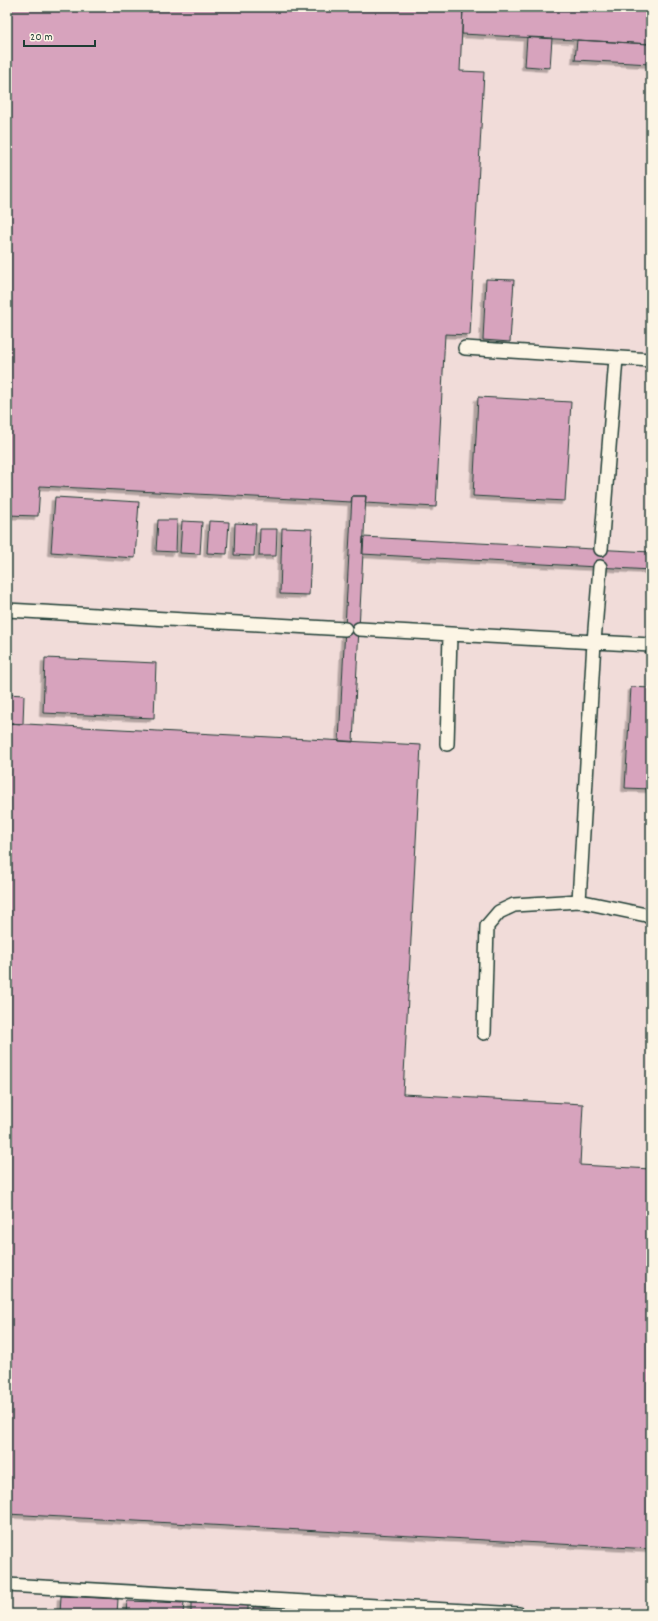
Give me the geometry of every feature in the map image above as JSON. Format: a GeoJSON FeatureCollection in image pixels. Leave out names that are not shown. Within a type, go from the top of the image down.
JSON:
{"type":"FeatureCollection","features":[{"type":"Feature","properties":{"kind":"lane"},"geometry":{"type":"LineString","coordinates":[[464,348],[651,360]]}},
{"type":"Feature","properties":{"kind":"lane"},"geometry":{"type":"LineString","coordinates":[[601,549],[616,358]]}},
{"type":"Feature","properties":{"kind":"lane"},"geometry":{"type":"LineString","coordinates":[[579,901],[594,642],[600,567]]}},
{"type":"Feature","properties":{"kind":"lane"},"geometry":{"type":"LineString","coordinates":[[7,610],[345,629]]}},
{"type":"Feature","properties":{"kind":"lane"},"geometry":{"type":"LineString","coordinates":[[358,629],[651,645]]}},
{"type":"Feature","properties":{"kind":"lane"},"geometry":{"type":"LineString","coordinates":[[447,744],[450,634]]}},
{"type":"Feature","properties":{"kind":"lane"},"geometry":{"type":"LineString","coordinates":[[484,1033],[488,926],[499,912],[514,905],[579,901],[646,915],[651,918]]}},
{"type":"Feature","properties":{"kind":"lane"},"geometry":{"type":"LineString","coordinates":[[7,1585],[412,1611],[519,1614]]}},
{"type":"Feature","properties":{"kind":"shaded area"},"geometry":{"type":"Polygon","coordinates":[[[7,7],[651,7],[651,1614],[7,1614],[7,7]]]}},
{"type":"Feature","properties":{"kind":"building"},"geometry":{"type":"Polygon","coordinates":[[[7,7],[463,7],[460,71],[484,72],[470,335],[445,334],[436,507],[365,503],[366,496],[352,496],[351,502],[40,486],[38,516],[7,515],[7,7]]]}},
{"type":"Feature","properties":{"kind":"building"},"geometry":{"type":"Polygon","coordinates":[[[463,7],[651,7],[651,44],[462,34],[463,7]]]}},
{"type":"Feature","properties":{"kind":"building"},"geometry":{"type":"Polygon","coordinates":[[[527,37],[552,38],[550,68],[525,66],[527,37]]]}},
{"type":"Feature","properties":{"kind":"building"},"geometry":{"type":"Polygon","coordinates":[[[577,40],[651,44],[651,64],[575,60],[577,40]]]}},
{"type":"Feature","properties":{"kind":"building"},"geometry":{"type":"Polygon","coordinates":[[[486,279],[514,280],[510,342],[483,340],[486,279]]]}},
{"type":"Feature","properties":{"kind":"building"},"geometry":{"type":"Polygon","coordinates":[[[478,397],[571,402],[565,501],[473,496],[478,397]]]}},
{"type":"Feature","properties":{"kind":"building"},"geometry":{"type":"Polygon","coordinates":[[[352,496],[366,496],[353,742],[339,741],[352,496]]]}},
{"type":"Feature","properties":{"kind":"building"},"geometry":{"type":"Polygon","coordinates":[[[55,497],[139,502],[135,558],[51,552],[55,497]]]}},
{"type":"Feature","properties":{"kind":"building"},"geometry":{"type":"Polygon","coordinates":[[[158,520],[177,520],[176,552],[156,551],[158,520]]]}},
{"type":"Feature","properties":{"kind":"building"},"geometry":{"type":"Polygon","coordinates":[[[182,521],[202,522],[200,554],[180,553],[182,521]]]}},
{"type":"Feature","properties":{"kind":"building"},"geometry":{"type":"Polygon","coordinates":[[[209,521],[229,522],[227,554],[207,553],[209,521]]]}},
{"type":"Feature","properties":{"kind":"building"},"geometry":{"type":"Polygon","coordinates":[[[235,523],[256,524],[254,556],[234,555],[235,523]]]}},
{"type":"Feature","properties":{"kind":"building"},"geometry":{"type":"Polygon","coordinates":[[[282,528],[312,529],[309,595],[280,594],[282,528]]]}},
{"type":"Feature","properties":{"kind":"building"},"geometry":{"type":"Polygon","coordinates":[[[260,529],[277,529],[276,556],[259,556],[260,529]]]}},
{"type":"Feature","properties":{"kind":"building"},"geometry":{"type":"Polygon","coordinates":[[[363,537],[651,552],[651,570],[362,554],[363,537]]]}},
{"type":"Feature","properties":{"kind":"building"},"geometry":{"type":"Polygon","coordinates":[[[45,658],[156,663],[154,718],[43,713],[45,658]]]}},
{"type":"Feature","properties":{"kind":"building"},"geometry":{"type":"Polygon","coordinates":[[[631,687],[651,688],[651,789],[625,788],[631,687]]]}},
{"type":"Feature","properties":{"kind":"building"},"geometry":{"type":"Polygon","coordinates":[[[7,694],[24,695],[23,724],[7,723],[7,694]]]}},
{"type":"Feature","properties":{"kind":"building"},"geometry":{"type":"Polygon","coordinates":[[[7,723],[421,745],[403,1094],[583,1104],[580,1165],[651,1169],[651,1549],[7,1514],[7,723]]]}},
{"type":"Feature","properties":{"kind":"building"},"geometry":{"type":"Polygon","coordinates":[[[61,1596],[118,1599],[117,1614],[60,1614],[61,1596]]]}},
{"type":"Feature","properties":{"kind":"building"},"geometry":{"type":"Polygon","coordinates":[[[127,1601],[184,1603],[183,1614],[126,1614],[127,1601]]]}},
{"type":"Feature","properties":{"kind":"building"},"geometry":{"type":"Polygon","coordinates":[[[191,1603],[248,1605],[248,1614],[191,1614],[191,1603]]]}},
{"type":"Feature","properties":{"kind":"building"},"geometry":{"type":"Polygon","coordinates":[[[253,1607],[310,1609],[310,1614],[253,1614],[253,1607]]]}},
{"type":"Feature","properties":{"kind":"building"},"geometry":{"type":"Polygon","coordinates":[[[315,1611],[372,1613],[372,1614],[314,1614],[315,1611]]]}}]}
